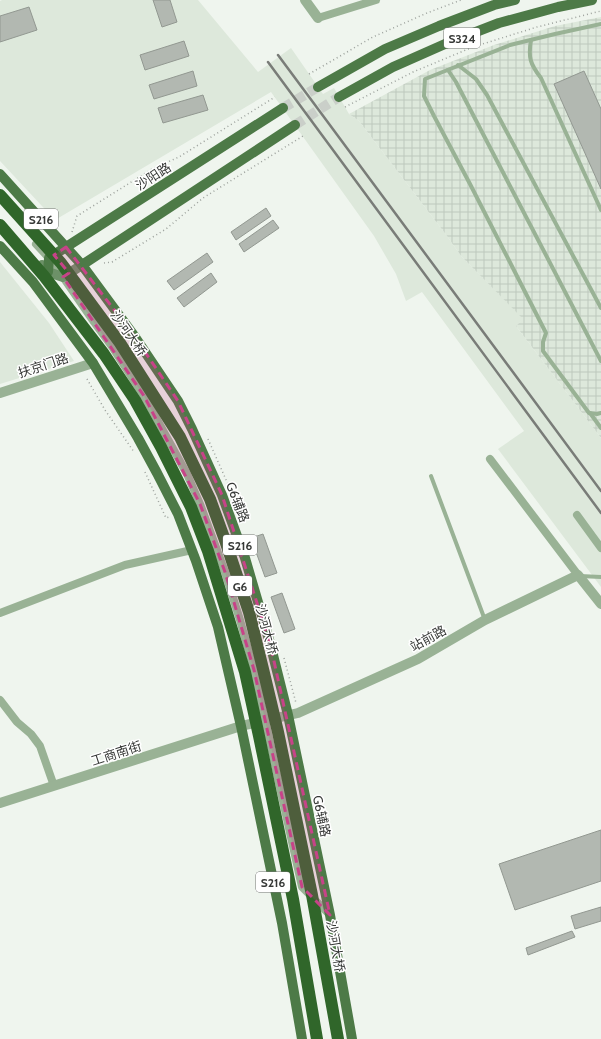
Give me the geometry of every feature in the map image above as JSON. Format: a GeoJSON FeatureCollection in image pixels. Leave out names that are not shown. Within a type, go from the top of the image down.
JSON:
{"type":"FeatureCollection","features":[{"type":"Feature","properties":{"kind":"highway","name":"沙河大桥"},"geometry":{"type":"LineString","coordinates":[[0,195],[61,263],[120,343],[180,437],[210,499],[249,612],[263,669],[312,894],[338,1039]]}},
{"type":"Feature","properties":{"kind":"highway","name":"G6"},"geometry":{"type":"LineString","coordinates":[[0,225],[44,276],[104,354],[135,400],[161,447],[191,507],[208,551],[245,672],[293,900],[318,1039]]}},
{"type":"Feature","properties":{"kind":"main road","name":"S324"},"geometry":{"type":"LineString","coordinates":[[318,87],[384,49],[439,26],[515,0]]}},
{"type":"Feature","properties":{"kind":"main road","name":"S324"},"geometry":{"type":"LineString","coordinates":[[339,97],[393,67],[445,44],[492,26],[558,7],[592,0]]}},
{"type":"Feature","properties":{"kind":"main road","name":"沙阳路"},"geometry":{"type":"LineString","coordinates":[[49,258],[283,108]]}},
{"type":"Feature","properties":{"kind":"main road"},"geometry":{"type":"LineString","coordinates":[[0,217],[48,272],[62,277],[295,125]]}},
{"type":"Feature","properties":{"kind":"main road","name":"G6辅路"},"geometry":{"type":"LineString","coordinates":[[0,174],[82,265],[135,337],[178,401],[222,495],[245,558],[270,643],[288,715],[330,915],[352,1039]]}},
{"type":"Feature","properties":{"kind":"main road","name":"S216"},"geometry":{"type":"LineString","coordinates":[[0,246],[33,282],[93,363],[157,473],[178,514],[192,550],[218,627],[241,726],[282,923],[302,1039]]}},
{"type":"Feature","properties":{"kind":"main road"},"geometry":{"type":"LineString","coordinates":[[48,272],[49,258]]}},
{"type":"Feature","properties":{"kind":"street"},"geometry":{"type":"LineString","coordinates":[[305,0],[318,18],[376,0]]}},
{"type":"Feature","properties":{"kind":"street"},"geometry":{"type":"LineString","coordinates":[[0,203],[49,258],[113,348],[144,396],[187,474],[198,498],[225,572],[254,670],[302,887],[330,915]]}},
{"type":"Feature","properties":{"kind":"street","name":"扶京门路"},"geometry":{"type":"LineString","coordinates":[[0,393],[93,363]]}},
{"type":"Feature","properties":{"kind":"street"},"geometry":{"type":"LineString","coordinates":[[490,459],[578,576],[601,604]]}},
{"type":"Feature","properties":{"kind":"street"},"geometry":{"type":"LineString","coordinates":[[577,516],[601,548]]}},
{"type":"Feature","properties":{"kind":"street"},"geometry":{"type":"LineString","coordinates":[[0,613],[125,565],[192,550]]}},
{"type":"Feature","properties":{"kind":"street","name":"站前路"},"geometry":{"type":"LineString","coordinates":[[266,721],[308,709],[418,659],[485,620],[578,576]]}},
{"type":"Feature","properties":{"kind":"street"},"geometry":{"type":"LineString","coordinates":[[0,700],[40,746],[54,786]]}},
{"type":"Feature","properties":{"kind":"street","name":"工商南街"},"geometry":{"type":"LineString","coordinates":[[0,804],[241,726],[266,721]]}},
{"type":"Feature","properties":{"kind":"lane"},"geometry":{"type":"LineString","coordinates":[[601,24],[510,45],[458,65],[425,79],[424,96],[546,333],[543,342],[543,351],[601,428]]}},
{"type":"Feature","properties":{"kind":"lane"},"geometry":{"type":"LineString","coordinates":[[530,40],[530,60],[534,69],[541,78],[601,210]]}},
{"type":"Feature","properties":{"kind":"lane"},"geometry":{"type":"LineString","coordinates":[[458,65],[476,79],[487,95],[601,308]]}},
{"type":"Feature","properties":{"kind":"lane"},"geometry":{"type":"LineString","coordinates":[[448,70],[456,82],[601,361]]}},
{"type":"Feature","properties":{"kind":"lane"},"geometry":{"type":"LineString","coordinates":[[589,413],[601,413]]}},
{"type":"Feature","properties":{"kind":"lane"},"geometry":{"type":"LineString","coordinates":[[431,476],[485,620]]}},
{"type":"Feature","properties":{"kind":"lane"},"geometry":{"type":"LineString","coordinates":[[578,576],[601,577]]}},
{"type":"Feature","properties":{"kind":"path"},"geometry":{"type":"LineString","coordinates":[[309,74],[373,37],[461,0]]}},
{"type":"Feature","properties":{"kind":"path"},"geometry":{"type":"LineString","coordinates":[[346,107],[413,72],[473,47],[537,27],[601,11]]}},
{"type":"Feature","properties":{"kind":"path"},"geometry":{"type":"LineString","coordinates":[[66,247],[77,216],[152,169],[179,158],[275,97]]}},
{"type":"Feature","properties":{"kind":"path"},"geometry":{"type":"LineString","coordinates":[[104,263],[112,262],[166,229],[203,198],[303,136]]}},
{"type":"Feature","properties":{"kind":"highlighted area"},"geometry":{"type":"Polygon","coordinates":[[[66,247],[135,337],[178,401],[222,495],[270,643],[330,915],[302,887],[254,670],[225,572],[200,504],[144,396],[63,277],[69,273],[54,255],[66,247]]]}},
{"type":"Feature","properties":{"kind":"shaded area"},"geometry":{"type":"Polygon","coordinates":[[[198,0],[258,72],[291,48],[323,94],[334,88],[349,114],[359,121],[461,256],[524,319],[516,326],[601,438],[601,587],[498,449],[524,431],[422,292],[406,301],[396,274],[374,236],[271,92],[55,220],[0,161],[0,1],[198,0]]]}},
{"type":"Feature","properties":{"kind":"shaded area"},"geometry":{"type":"Polygon","coordinates":[[[601,17],[601,438],[516,326],[523,319],[461,256],[359,121],[349,114],[430,70],[494,45],[555,26],[601,17]]]}},
{"type":"Feature","properties":{"kind":"shaded area"},"geometry":{"type":"Polygon","coordinates":[[[0,262],[49,323],[74,361],[0,384],[0,262]]]}},
{"type":"Feature","properties":{"kind":"building"},"geometry":{"type":"Polygon","coordinates":[[[153,0],[170,0],[177,22],[162,27],[153,0]]]}},
{"type":"Feature","properties":{"kind":"building"},"geometry":{"type":"Polygon","coordinates":[[[29,7],[37,30],[0,42],[0,16],[29,7]]]}},
{"type":"Feature","properties":{"kind":"building"},"geometry":{"type":"Polygon","coordinates":[[[184,41],[189,56],[145,70],[140,55],[184,41]]]}},
{"type":"Feature","properties":{"kind":"building"},"geometry":{"type":"Polygon","coordinates":[[[193,71],[197,86],[154,99],[149,85],[193,71]]]}},
{"type":"Feature","properties":{"kind":"building"},"geometry":{"type":"Polygon","coordinates":[[[584,71],[601,109],[601,189],[554,84],[584,71]]]}},
{"type":"Feature","properties":{"kind":"building"},"geometry":{"type":"Polygon","coordinates":[[[203,95],[208,110],[163,123],[158,108],[203,95]]]}},
{"type":"Feature","properties":{"kind":"building"},"geometry":{"type":"Polygon","coordinates":[[[266,208],[271,216],[236,240],[231,232],[266,208]]]}},
{"type":"Feature","properties":{"kind":"building"},"geometry":{"type":"Polygon","coordinates":[[[273,220],[279,228],[244,252],[239,244],[273,220]]]}},
{"type":"Feature","properties":{"kind":"building"},"geometry":{"type":"Polygon","coordinates":[[[207,253],[213,262],[174,290],[167,281],[207,253]]]}},
{"type":"Feature","properties":{"kind":"building"},"geometry":{"type":"Polygon","coordinates":[[[211,273],[217,282],[184,307],[177,298],[211,273]]]}},
{"type":"Feature","properties":{"kind":"building"},"geometry":{"type":"Polygon","coordinates":[[[263,534],[277,573],[265,577],[251,538],[263,534]]]}},
{"type":"Feature","properties":{"kind":"building"},"geometry":{"type":"Polygon","coordinates":[[[282,593],[295,629],[284,633],[271,597],[282,593]]]}},
{"type":"Feature","properties":{"kind":"building"},"geometry":{"type":"Polygon","coordinates":[[[601,830],[601,881],[515,910],[499,864],[601,830]]]}},
{"type":"Feature","properties":{"kind":"building"},"geometry":{"type":"Polygon","coordinates":[[[601,907],[601,921],[575,929],[571,916],[601,907]]]}},
{"type":"Feature","properties":{"kind":"building"},"geometry":{"type":"Polygon","coordinates":[[[572,931],[575,937],[528,955],[526,948],[572,931]]]}},
{"type":"Feature","properties":{"kind":"tunnel"},"geometry":{"type":"LineString","coordinates":[[283,108],[318,87]]}},
{"type":"Feature","properties":{"kind":"tunnel"},"geometry":{"type":"LineString","coordinates":[[295,125],[339,97]]}},
{"type":"Feature","properties":{"kind":"railway"},"geometry":{"type":"LineString","coordinates":[[278,55],[601,491]]}},
{"type":"Feature","properties":{"kind":"railway"},"geometry":{"type":"LineString","coordinates":[[268,62],[601,513]]}}]}
